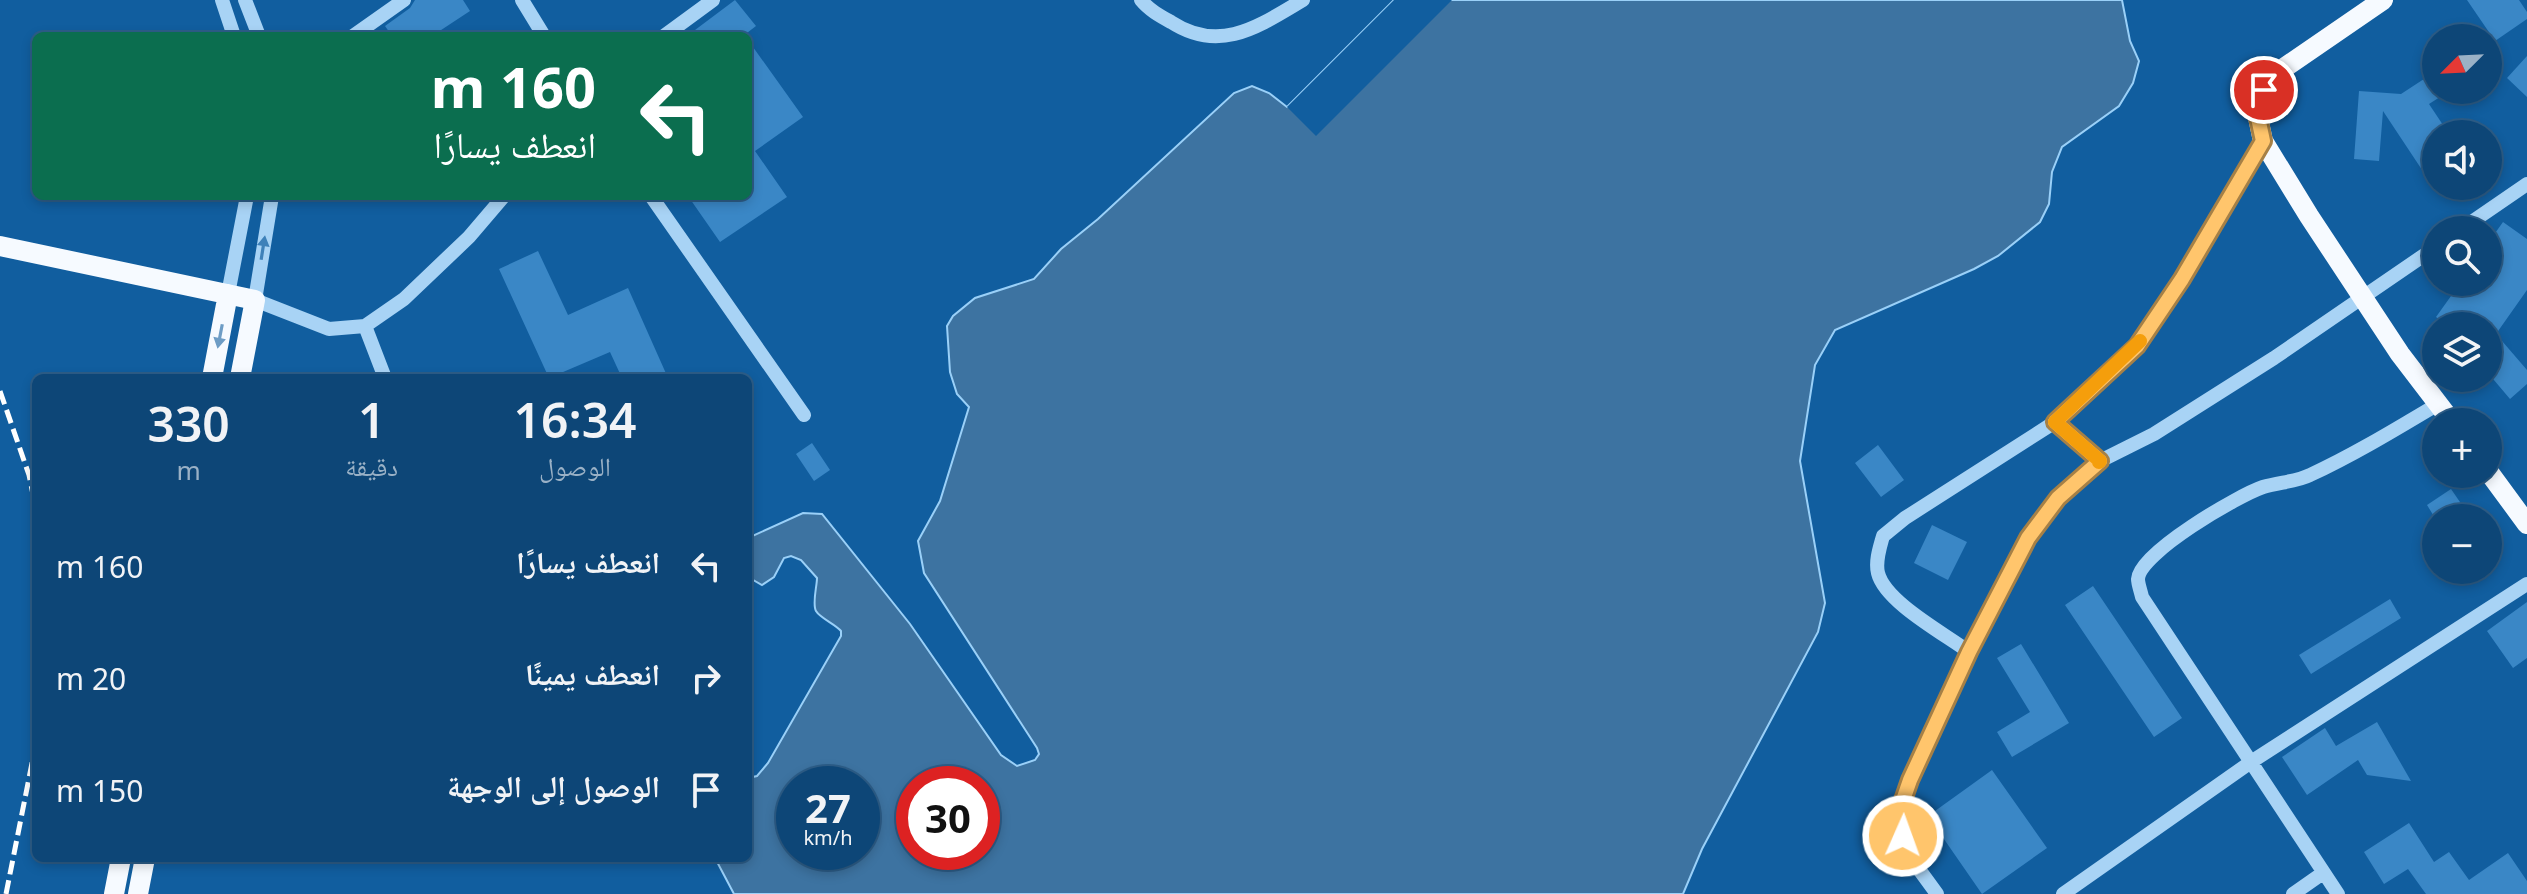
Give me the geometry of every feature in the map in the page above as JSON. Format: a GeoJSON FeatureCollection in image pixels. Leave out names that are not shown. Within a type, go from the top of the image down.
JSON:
{"type":"FeatureCollection","features":[{"type":"Feature","properties":{"kind":"main road"},"geometry":{"type":"LineString","coordinates":[[2383,0],[2278,72],[2264,90],[2257,113],[2263,141],[2362,299],[2441,408]]}},
{"type":"Feature","properties":{"kind":"main road"},"geometry":{"type":"LineString","coordinates":[[0,246],[255,300],[241,374]]}},
{"type":"Feature","properties":{"kind":"main road"},"geometry":{"type":"LineString","coordinates":[[213,374],[228,294]]}},
{"type":"Feature","properties":{"kind":"main road"},"geometry":{"type":"LineString","coordinates":[[2501,488],[2527,524]]}},
{"type":"Feature","properties":{"kind":"main road"},"geometry":{"type":"LineString","coordinates":[[114,894],[120,862]]}},
{"type":"Feature","properties":{"kind":"main road"},"geometry":{"type":"LineString","coordinates":[[138,894],[144,862]]}},
{"type":"Feature","properties":{"kind":"street"},"geometry":{"type":"LineString","coordinates":[[222,0],[233,32]]}},
{"type":"Feature","properties":{"kind":"street"},"geometry":{"type":"LineString","coordinates":[[245,0],[257,32]]}},
{"type":"Feature","properties":{"kind":"street"},"geometry":{"type":"LineString","coordinates":[[359,32],[404,0]]}},
{"type":"Feature","properties":{"kind":"street"},"geometry":{"type":"LineString","coordinates":[[522,0],[542,32]]}},
{"type":"Feature","properties":{"kind":"street"},"geometry":{"type":"LineString","coordinates":[[669,32],[713,0]]}},
{"type":"Feature","properties":{"kind":"street"},"geometry":{"type":"LineString","coordinates":[[1141,0],[1146,7],[1188,33],[1222,37],[1254,29],[1303,0]]}},
{"type":"Feature","properties":{"kind":"street"},"geometry":{"type":"LineString","coordinates":[[1969,652],[1884,587],[1878,571],[1883,536],[1905,518],[2055,422],[2137,346],[2182,279],[2263,141]]}},
{"type":"Feature","properties":{"kind":"street"},"geometry":{"type":"LineString","coordinates":[[2480,216],[2527,184]]}},
{"type":"Feature","properties":{"kind":"street"},"geometry":{"type":"LineString","coordinates":[[228,294],[246,200]]}},
{"type":"Feature","properties":{"kind":"street"},"geometry":{"type":"LineString","coordinates":[[271,200],[255,300],[329,329],[365,326],[404,299],[469,237],[501,200]]}},
{"type":"Feature","properties":{"kind":"street"},"geometry":{"type":"LineString","coordinates":[[654,200],[804,415]]}},
{"type":"Feature","properties":{"kind":"street"},"geometry":{"type":"LineString","coordinates":[[1937,894],[1910,857],[1903,836],[1900,809],[1910,780],[1969,652],[2028,538],[2058,498],[2100,461],[2154,434],[2422,257]]}},
{"type":"Feature","properties":{"kind":"street"},"geometry":{"type":"LineString","coordinates":[[365,326],[383,374]]}},
{"type":"Feature","properties":{"kind":"street"},"geometry":{"type":"LineString","coordinates":[[2338,894],[2142,597],[2138,578],[2145,564],[2176,537],[2230,503],[2263,488],[2305,478],[2347,458],[2438,404]]}},
{"type":"Feature","properties":{"kind":"street"},"geometry":{"type":"LineString","coordinates":[[2055,422],[2100,461]]}},
{"type":"Feature","properties":{"kind":"street"},"geometry":{"type":"LineString","coordinates":[[2063,894],[2251,762],[2527,584]]}},
{"type":"Feature","properties":{"kind":"street"},"geometry":{"type":"LineString","coordinates":[[2293,894],[2323,873]]}},
{"type":"Feature","properties":{"kind":"water"},"geometry":{"type":"Polygon","coordinates":[[[1394,0],[2122,0],[2130,41],[2139,61],[2133,83],[2119,106],[2062,147],[2052,172],[2049,204],[2040,222],[1998,256],[1974,269],[1835,330],[1815,365],[1800,461],[1825,603],[1818,632],[1702,849],[1683,894],[734,894],[717,862],[752,862],[752,777],[757,776],[768,763],[841,636],[841,631],[816,611],[817,578],[801,560],[791,556],[784,558],[774,577],[762,585],[752,579],[752,536],[803,513],[822,514],[910,624],[1001,755],[1017,766],[1035,760],[1039,754],[924,573],[918,541],[940,501],[969,407],[957,394],[950,372],[947,326],[953,316],[975,298],[1034,279],[1061,249],[1098,219],[1234,93],[1252,86],[1269,93],[1287,107],[1394,0]]]}},
{"type":"Feature","properties":{"kind":"pier"},"geometry":{"type":"Polygon","coordinates":[[[1394,0],[1452,0],[1316,136],[1287,107],[1394,0]]]}},
{"type":"Feature","properties":{"kind":"building"},"geometry":{"type":"Polygon","coordinates":[[[415,0],[463,0],[470,11],[438,32],[389,32],[385,26],[410,8],[415,0]]]}},
{"type":"Feature","properties":{"kind":"building"},"geometry":{"type":"Polygon","coordinates":[[[735,0],[756,26],[748,32],[692,32],[735,0]]]}},
{"type":"Feature","properties":{"kind":"building"},"geometry":{"type":"Polygon","coordinates":[[[2467,0],[2519,0],[2527,12],[2527,19],[2502,36],[2502,24],[2483,24],[2467,0]]]}},
{"type":"Feature","properties":{"kind":"building"},"geometry":{"type":"Polygon","coordinates":[[[752,46],[803,117],[755,151],[787,197],[720,242],[691,200],[752,200],[752,46]]]}},
{"type":"Feature","properties":{"kind":"building"},"geometry":{"type":"Polygon","coordinates":[[[2527,56],[2527,97],[2507,78],[2527,56]]]}},
{"type":"Feature","properties":{"kind":"building"},"geometry":{"type":"Polygon","coordinates":[[[2422,80],[2422,104],[2429,104],[2440,120],[2422,120],[2422,170],[2383,111],[2379,161],[2354,159],[2359,91],[2401,94],[2422,80]]]}},
{"type":"Feature","properties":{"kind":"building"},"geometry":{"type":"Polygon","coordinates":[[[2502,223],[2527,239],[2527,290],[2502,325],[2502,312],[2440,312],[2451,296],[2502,296],[2502,223]]]}},
{"type":"Feature","properties":{"kind":"building"},"geometry":{"type":"Polygon","coordinates":[[[538,251],[568,315],[628,288],[666,374],[620,374],[610,352],[558,374],[547,374],[499,269],[538,251]]]}},
{"type":"Feature","properties":{"kind":"building"},"geometry":{"type":"Polygon","coordinates":[[[2502,341],[2527,370],[2527,384],[2510,399],[2502,390],[2502,341]]]}},
{"type":"Feature","properties":{"kind":"building"},"geometry":{"type":"Polygon","coordinates":[[[812,443],[830,470],[814,481],[796,454],[812,443]]]}},
{"type":"Feature","properties":{"kind":"building"},"geometry":{"type":"Polygon","coordinates":[[[1878,445],[1904,480],[1881,497],[1855,463],[1878,445]]]}},
{"type":"Feature","properties":{"kind":"building"},"geometry":{"type":"Polygon","coordinates":[[[2451,489],[2461,504],[2428,504],[2451,489]]]}},
{"type":"Feature","properties":{"kind":"building"},"geometry":{"type":"Polygon","coordinates":[[[1932,525],[1967,542],[1948,580],[1914,563],[1932,525]]]}},
{"type":"Feature","properties":{"kind":"building"},"geometry":{"type":"Polygon","coordinates":[[[2093,586],[2182,718],[2154,737],[2065,605],[2093,586]]]}},
{"type":"Feature","properties":{"kind":"building"},"geometry":{"type":"Polygon","coordinates":[[[2390,599],[2401,618],[2311,674],[2299,655],[2390,599]]]}},
{"type":"Feature","properties":{"kind":"building"},"geometry":{"type":"Polygon","coordinates":[[[2527,602],[2527,658],[2513,668],[2487,631],[2527,602]]]}},
{"type":"Feature","properties":{"kind":"building"},"geometry":{"type":"Polygon","coordinates":[[[2021,644],[2069,723],[2012,757],[1997,732],[2030,712],[1997,658],[2021,644]]]}},
{"type":"Feature","properties":{"kind":"building"},"geometry":{"type":"Polygon","coordinates":[[[2377,722],[2411,781],[2367,775],[2358,760],[2307,795],[2282,757],[2325,728],[2336,746],[2377,722]]]}},
{"type":"Feature","properties":{"kind":"building"},"geometry":{"type":"Polygon","coordinates":[[[1992,770],[2047,848],[1982,894],[1928,816],[1992,770]]]}},
{"type":"Feature","properties":{"kind":"building"},"geometry":{"type":"Polygon","coordinates":[[[2409,823],[2434,862],[2449,852],[2469,880],[2508,853],[2527,881],[2527,894],[2426,894],[2408,869],[2384,884],[2364,852],[2409,823]]]}},
{"type":"Feature","properties":{"kind":"railway"},"geometry":{"type":"LineString","coordinates":[[0,391],[32,490]]}},
{"type":"Feature","properties":{"kind":"railway"},"geometry":{"type":"LineString","coordinates":[[6,894],[32,763]]}},
{"type":"Feature","properties":{"kind":"slow traffic"},"geometry":{"type":"LineString","coordinates":[[2099,462],[2055,422],[2140,341]]}},
{"type":"Feature","properties":{"kind":"route"},"geometry":{"type":"LineString","coordinates":[[1903,836],[1900,809],[1910,780],[1969,652],[2028,538],[2058,498],[2100,461],[2055,422],[2137,346],[2182,279],[2263,141],[2257,113],[2264,90]]}}]}
